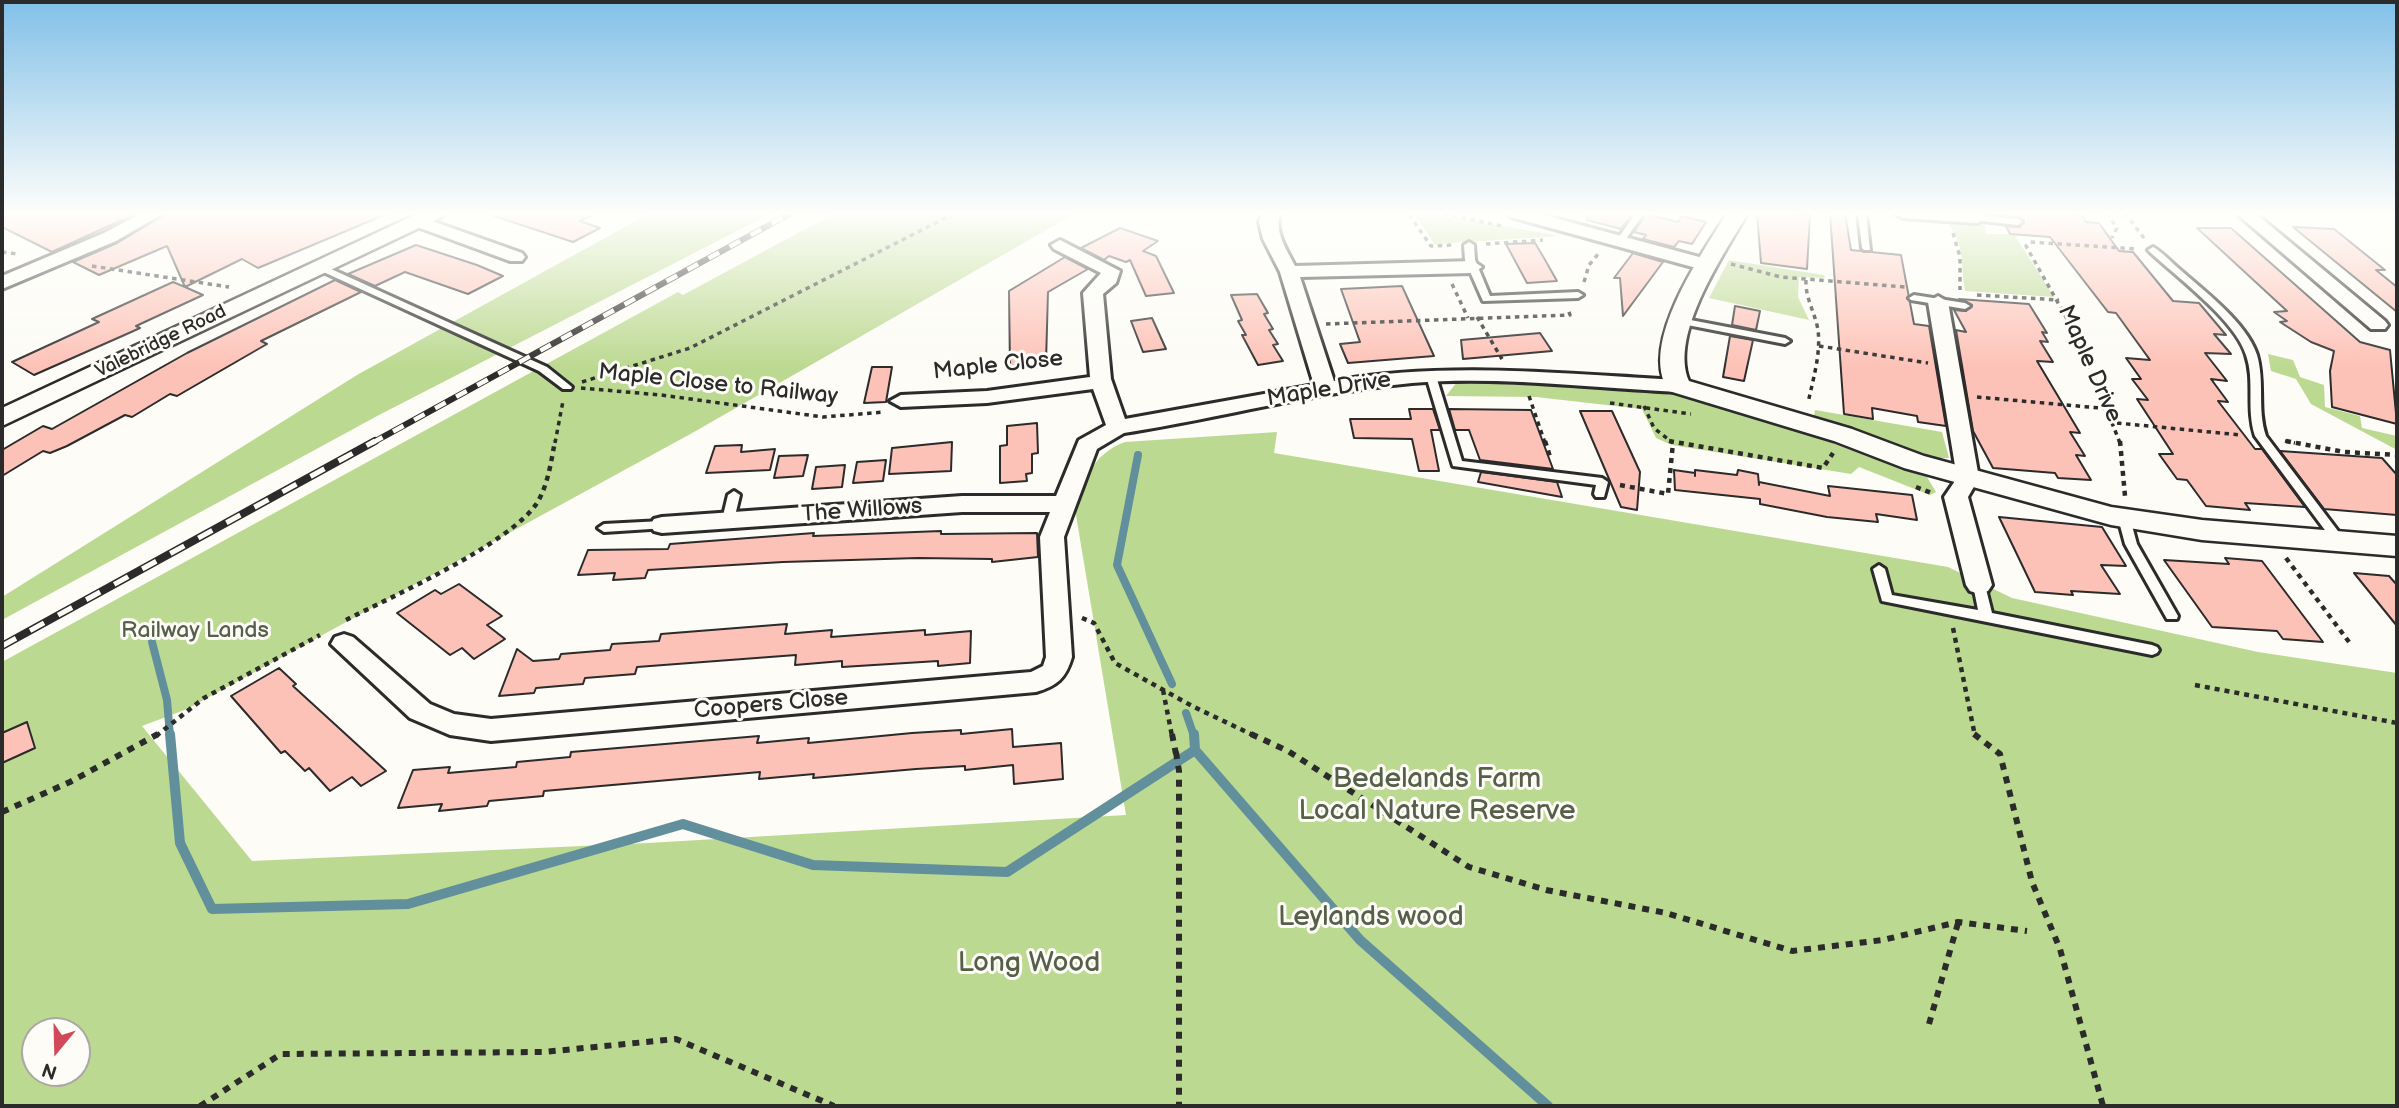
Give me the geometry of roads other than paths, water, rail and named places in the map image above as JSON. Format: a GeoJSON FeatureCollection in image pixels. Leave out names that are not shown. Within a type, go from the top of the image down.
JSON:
{"type":"FeatureCollection","features":[{"type":"Feature","properties":{"kind":"street"},"geometry":{"type":"LineString","coordinates":[[6,277],[44,265]]}},
{"type":"Feature","properties":{"kind":"street","name":"Valebridge Road"},"geometry":{"type":"LineString","coordinates":[[2,418],[325,265]]}},
{"type":"Feature","properties":{"kind":"street"},"geometry":{"type":"LineString","coordinates":[[1099,265],[1111,271],[1109,279],[1093,293],[1099,382],[1108,412],[1118,427]]}},
{"type":"Feature","properties":{"kind":"street"},"geometry":{"type":"LineString","coordinates":[[1285,265],[1308,325],[1325,387]]}},
{"type":"Feature","properties":{"kind":"street"},"geometry":{"type":"LineString","coordinates":[[1678,386],[1671,364],[1681,321],[1707,265]]}},
{"type":"Feature","properties":{"kind":"street"},"geometry":{"type":"LineString","coordinates":[[2306,265],[2378,325]]}},
{"type":"Feature","properties":{"kind":"street"},"geometry":{"type":"LineString","coordinates":[[1289,272],[1445,269],[1477,274]]}},
{"type":"Feature","properties":{"kind":"street"},"geometry":{"type":"LineString","coordinates":[[1943,297],[1954,395],[1968,478],[1956,497],[1979,585]]}},
{"type":"Feature","properties":{"kind":"street","name":"Maple Drive"},"geometry":{"type":"LineString","coordinates":[[1063,504],[1087,445],[1118,427],[1325,387],[1431,376],[1514,377],[1537,389],[1678,386],[1803,424],[1835,450],[1914,462],[2124,518],[2202,530],[2397,546]]}},
{"type":"Feature","properties":{"kind":"street","name":"Maple Close"},"geometry":{"type":"LineString","coordinates":[[901,401],[987,397],[1099,382]]}},
{"type":"Feature","properties":{"kind":"street","name":"The Willows"},"geometry":{"type":"LineString","coordinates":[[662,525],[962,504],[1063,504]]}},
{"type":"Feature","properties":{"kind":"street","name":"Coopers Close"},"geometry":{"type":"LineString","coordinates":[[336,634],[420,711],[450,724],[491,730],[1036,682],[1054,672],[1059,657],[1052,537],[1063,504]]}},
{"type":"Feature","properties":{"kind":"lane"},"geometry":{"type":"LineString","coordinates":[[1474,265],[1486,299],[1578,295]]}},
{"type":"Feature","properties":{"kind":"lane"},"geometry":{"type":"LineString","coordinates":[[2169,265],[2233,325],[2252,354],[2254,419],[2261,436],[2340,541]]}},
{"type":"Feature","properties":{"kind":"lane"},"geometry":{"type":"LineString","coordinates":[[320,267],[543,369],[567,387]]}},
{"type":"Feature","properties":{"kind":"lane"},"geometry":{"type":"LineString","coordinates":[[1914,298],[1943,297],[1965,306]]}},
{"type":"Feature","properties":{"kind":"lane"},"geometry":{"type":"LineString","coordinates":[[1681,321],[1785,341]]}},
{"type":"Feature","properties":{"kind":"lane"},"geometry":{"type":"LineString","coordinates":[[1431,376],[1457,464],[1556,474],[1601,488]]}},
{"type":"Feature","properties":{"kind":"lane"},"geometry":{"type":"LineString","coordinates":[[727,520],[734,495]]}},
{"type":"Feature","properties":{"kind":"lane"},"geometry":{"type":"LineString","coordinates":[[2124,518],[2131,544],[2172,616]]}},
{"type":"Feature","properties":{"kind":"lane"},"geometry":{"type":"LineString","coordinates":[[604,528],[662,525]]}},
{"type":"Feature","properties":{"kind":"lane"},"geometry":{"type":"LineString","coordinates":[[1879,569],[1886,598],[2152,650]]}},
{"type":"Feature","properties":{"kind":"lane"},"geometry":{"type":"LineString","coordinates":[[1979,585],[1986,616]]}},
{"type":"Feature","properties":{"kind":"waterway"},"geometry":{"type":"LineString","coordinates":[[1138,455],[1117,565],[1172,684]]}},
{"type":"Feature","properties":{"kind":"waterway"},"geometry":{"type":"LineString","coordinates":[[152,642],[167,700],[170,736]]}},
{"type":"Feature","properties":{"kind":"waterway"},"geometry":{"type":"LineString","coordinates":[[1186,713],[1194,736]]}},
{"type":"Feature","properties":{"kind":"waterway"},"geometry":{"type":"LineString","coordinates":[[170,734],[180,843],[212,909],[408,904],[683,824],[813,865],[1007,872],[1195,750]]}},
{"type":"Feature","properties":{"kind":"waterway"},"geometry":{"type":"LineString","coordinates":[[1194,734],[1195,750]]}},
{"type":"Feature","properties":{"kind":"waterway"},"geometry":{"type":"LineString","coordinates":[[1195,750],[1360,940],[1548,1106]]}},
{"type":"Feature","properties":{"kind":"railway"},"geometry":{"type":"LineString","coordinates":[[372,443],[697,265]]}},
{"type":"Feature","properties":{"kind":"railway"},"geometry":{"type":"LineString","coordinates":[[2,646],[375,441]]}},
{"type":"Feature","properties":{"kind":"park label","name":"Railway Lands"},"geometry":{"type":"Point","coordinates":[195,631]}},
{"type":"Feature","properties":{"kind":"park label","name":"Bedelands Farm Local Nature Reserve"},"geometry":{"type":"Point","coordinates":[1437,796]}},
{"type":"Feature","properties":{"kind":"park label","name":"Leylands wood"},"geometry":{"type":"Point","coordinates":[1371,918]}},
{"type":"Feature","properties":{"kind":"park label","name":"Long Wood"},"geometry":{"type":"Point","coordinates":[1029,964]}}]}
